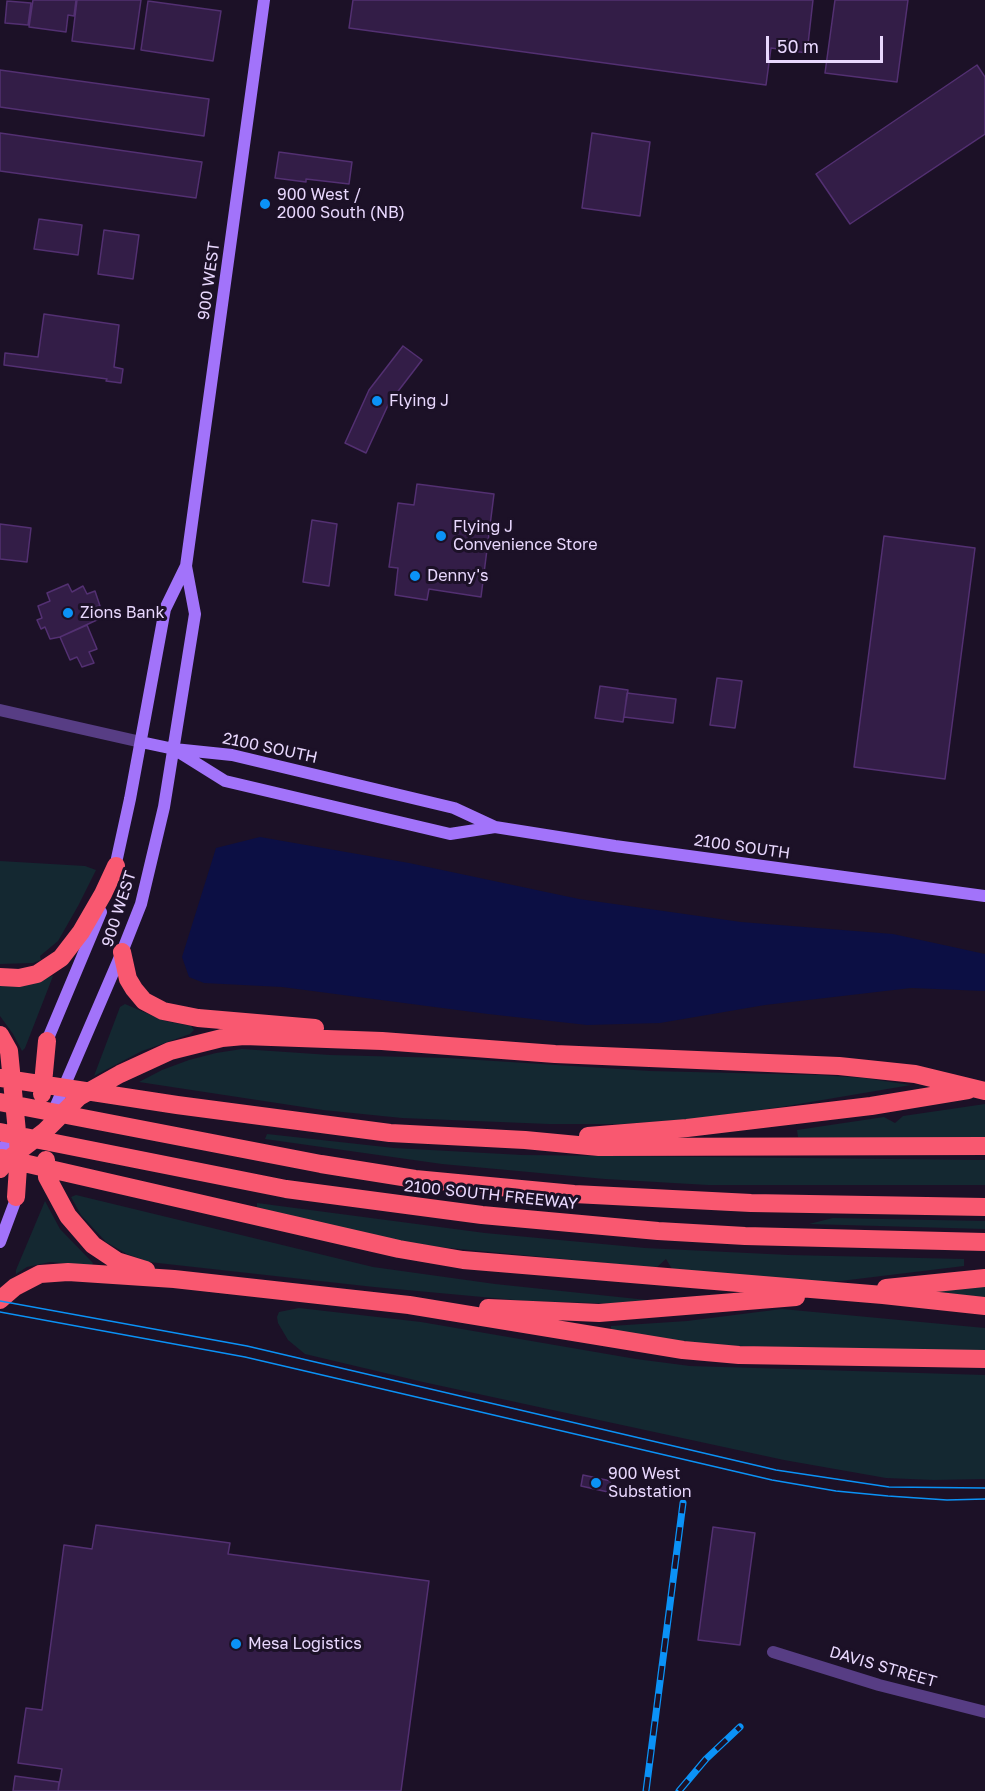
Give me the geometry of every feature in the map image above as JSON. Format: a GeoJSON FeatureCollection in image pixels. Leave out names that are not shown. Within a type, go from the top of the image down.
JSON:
{"type":"FeatureCollection","features":[{"type":"Feature","properties":{"kind":"highway"},"geometry":{"type":"LineString","coordinates":[[0,977],[19,978],[37,974],[61,958],[81,932],[116,866]]}},
{"type":"Feature","properties":{"kind":"highway"},"geometry":{"type":"LineString","coordinates":[[123,952],[128,979],[134,989],[144,1001],[163,1011],[198,1018],[315,1028],[382,1041]]}},
{"type":"Feature","properties":{"kind":"highway"},"geometry":{"type":"LineString","coordinates":[[0,1035],[9,1051],[5,1129],[18,1152],[16,1197]]}},
{"type":"Feature","properties":{"kind":"highway"},"geometry":{"type":"LineString","coordinates":[[0,1169],[45,1131],[79,1097],[95,1088],[144,1062],[196,1044],[244,1036],[382,1041],[555,1054],[839,1066],[915,1074],[985,1089]]}},
{"type":"Feature","properties":{"kind":"highway"},"geometry":{"type":"LineString","coordinates":[[47,1041],[42,1101],[47,1177],[68,1216],[93,1245],[117,1261],[174,1279]]}},
{"type":"Feature","properties":{"kind":"highway"},"geometry":{"type":"LineString","coordinates":[[5,1129],[59,1087],[69,1073]]}},
{"type":"Feature","properties":{"kind":"highway"},"geometry":{"type":"LineString","coordinates":[[0,1078],[177,1105],[390,1133],[525,1140],[985,1146]]}},
{"type":"Feature","properties":{"kind":"highway"},"geometry":{"type":"LineString","coordinates":[[598,1141],[985,1089]]}},
{"type":"Feature","properties":{"kind":"highway","name":"2100 SOUTH FREEWAY"},"geometry":{"type":"LineString","coordinates":[[0,1102],[159,1134],[415,1179],[533,1190],[751,1203],[985,1207]]}},
{"type":"Feature","properties":{"kind":"highway","name":"2100 SOUTH FREEWAY"},"geometry":{"type":"LineString","coordinates":[[5,1129],[143,1161],[286,1189],[400,1205],[566,1224],[745,1236],[985,1242]]}},
{"type":"Feature","properties":{"kind":"highway"},"geometry":{"type":"LineString","coordinates":[[0,1157],[399,1249],[463,1260],[883,1295],[985,1306]]}},
{"type":"Feature","properties":{"kind":"highway"},"geometry":{"type":"LineString","coordinates":[[0,1300],[15,1287],[40,1274],[68,1272],[174,1279],[409,1305],[683,1350],[739,1355],[985,1359]]}},
{"type":"Feature","properties":{"kind":"highway"},"geometry":{"type":"LineString","coordinates":[[409,1305],[599,1313],[733,1303],[985,1278]]}},
{"type":"Feature","properties":{"kind":"main road","name":"900 WEST"},"geometry":{"type":"LineString","coordinates":[[0,1242],[16,1197],[123,952],[141,904],[164,807],[195,614],[186,567],[264,0]]}},
{"type":"Feature","properties":{"kind":"main road","name":"900 WEST"},"geometry":{"type":"LineString","coordinates":[[0,1157],[5,1129],[47,1041],[106,900],[116,866],[165,609],[186,567]]}},
{"type":"Feature","properties":{"kind":"main road","name":"2100 SOUTH"},"geometry":{"type":"LineString","coordinates":[[141,742],[174,749],[232,755],[453,808],[495,827],[985,896]]}},
{"type":"Feature","properties":{"kind":"main road","name":"2100 SOUTH"},"geometry":{"type":"LineString","coordinates":[[174,749],[225,781],[450,834],[495,827]]}},
{"type":"Feature","properties":{"kind":"street","name":"2100 SOUTH"},"geometry":{"type":"LineString","coordinates":[[0,710],[141,742]]}},
{"type":"Feature","properties":{"kind":"street","name":"DAVIS STREET"},"geometry":{"type":"LineString","coordinates":[[773,1652],[879,1685],[985,1712]]}},
{"type":"Feature","properties":{"kind":"shaded area"},"geometry":{"type":"Polygon","coordinates":[[[260,837],[409,863],[579,899],[741,922],[893,934],[985,954],[985,991],[911,988],[765,1005],[660,1023],[587,1025],[282,987],[204,983],[189,977],[182,957],[216,848],[260,837]]]}},
{"type":"Feature","properties":{"kind":"shaded area"},"geometry":{"type":"Polygon","coordinates":[[[0,861],[85,866],[96,870],[58,941],[40,956],[41,960],[33,963],[0,964],[0,861]]]}},
{"type":"Feature","properties":{"kind":"shaded area"},"geometry":{"type":"Polygon","coordinates":[[[53,976],[22,1051],[0,1016],[0,983],[53,976]]]}},
{"type":"Feature","properties":{"kind":"shaded area"},"geometry":{"type":"Polygon","coordinates":[[[125,1004],[165,1021],[191,1026],[194,1030],[190,1034],[142,1051],[94,1076],[120,1007],[125,1004]]]}},
{"type":"Feature","properties":{"kind":"shaded area"},"geometry":{"type":"Polygon","coordinates":[[[242,1049],[330,1055],[448,1058],[650,1071],[819,1075],[864,1078],[911,1085],[692,1119],[622,1124],[549,1124],[402,1118],[323,1110],[139,1082],[189,1060],[242,1049]]]}},
{"type":"Feature","properties":{"kind":"shaded area"},"geometry":{"type":"Polygon","coordinates":[[[985,1104],[985,1139],[798,1137],[797,1130],[884,1117],[895,1123],[903,1116],[985,1104]]]}},
{"type":"Feature","properties":{"kind":"shaded area"},"geometry":{"type":"Polygon","coordinates":[[[267,1134],[394,1148],[522,1155],[985,1160],[985,1185],[708,1185],[605,1179],[442,1164],[265,1139],[267,1134]]]}},
{"type":"Feature","properties":{"kind":"shaded area"},"geometry":{"type":"Polygon","coordinates":[[[76,1195],[373,1267],[495,1284],[666,1302],[628,1304],[526,1301],[149,1262],[127,1254],[106,1242],[81,1215],[71,1197],[76,1195]]]}},
{"type":"Feature","properties":{"kind":"shaded area"},"geometry":{"type":"Polygon","coordinates":[[[45,1201],[60,1229],[93,1263],[92,1266],[50,1262],[27,1267],[16,1274],[45,1201]]]}},
{"type":"Feature","properties":{"kind":"shaded area"},"geometry":{"type":"Polygon","coordinates":[[[257,1203],[485,1233],[645,1248],[789,1255],[964,1259],[964,1266],[824,1283],[672,1269],[666,1259],[656,1268],[439,1247],[392,1240],[307,1220],[257,1207],[257,1203]]]}},
{"type":"Feature","properties":{"kind":"shaded area"},"geometry":{"type":"Polygon","coordinates":[[[833,1218],[985,1221],[985,1229],[809,1224],[833,1218]]]}},
{"type":"Feature","properties":{"kind":"shaded area"},"geometry":{"type":"Polygon","coordinates":[[[985,1284],[985,1297],[924,1292],[985,1284]]]}},
{"type":"Feature","properties":{"kind":"shaded area"},"geometry":{"type":"Polygon","coordinates":[[[299,1308],[421,1322],[636,1359],[690,1366],[985,1375],[985,1479],[886,1478],[784,1460],[423,1382],[305,1354],[288,1340],[277,1317],[279,1312],[299,1308]]]}},
{"type":"Feature","properties":{"kind":"shaded area"},"geometry":{"type":"Polygon","coordinates":[[[782,1309],[985,1328],[985,1353],[709,1345],[611,1331],[611,1326],[687,1321],[782,1309]]]}},
{"type":"Feature","properties":{"kind":"building"},"geometry":{"type":"Polygon","coordinates":[[[33,0],[76,0],[74,16],[68,15],[66,32],[29,27],[33,0]]]}},
{"type":"Feature","properties":{"kind":"building"},"geometry":{"type":"Polygon","coordinates":[[[77,0],[141,0],[134,49],[72,41],[77,0]]]}},
{"type":"Feature","properties":{"kind":"building"},"geometry":{"type":"Polygon","coordinates":[[[353,0],[813,0],[807,53],[771,48],[766,85],[349,28],[353,0]]]}},
{"type":"Feature","properties":{"kind":"building"},"geometry":{"type":"Polygon","coordinates":[[[835,0],[908,0],[897,82],[825,73],[835,0]]]}},
{"type":"Feature","properties":{"kind":"building"},"geometry":{"type":"Polygon","coordinates":[[[7,1],[31,3],[28,25],[5,23],[7,1]]]}},
{"type":"Feature","properties":{"kind":"building"},"geometry":{"type":"Polygon","coordinates":[[[148,1],[221,11],[213,61],[141,50],[148,1]]]}},
{"type":"Feature","properties":{"kind":"building"},"geometry":{"type":"Polygon","coordinates":[[[977,65],[985,77],[985,134],[850,224],[816,174],[977,65]]]}},
{"type":"Feature","properties":{"kind":"building"},"geometry":{"type":"Polygon","coordinates":[[[0,70],[209,99],[204,136],[0,107],[0,70]]]}},
{"type":"Feature","properties":{"kind":"building"},"geometry":{"type":"Polygon","coordinates":[[[0,133],[202,162],[196,198],[0,171],[0,133]]]}},
{"type":"Feature","properties":{"kind":"building"},"geometry":{"type":"Polygon","coordinates":[[[592,133],[650,142],[640,216],[582,208],[592,133]]]}},
{"type":"Feature","properties":{"kind":"building"},"geometry":{"type":"Polygon","coordinates":[[[279,152],[352,162],[349,184],[275,178],[279,152]]]}},
{"type":"Feature","properties":{"kind":"building"},"geometry":{"type":"Polygon","coordinates":[[[39,219],[82,225],[78,255],[34,249],[39,219]]]}},
{"type":"Feature","properties":{"kind":"building"},"geometry":{"type":"Polygon","coordinates":[[[104,230],[139,235],[133,279],[98,274],[104,230]]]}},
{"type":"Feature","properties":{"kind":"building"},"geometry":{"type":"Polygon","coordinates":[[[44,314],[119,325],[114,367],[123,369],[121,383],[106,381],[107,379],[4,365],[5,353],[38,357],[44,314]]]}},
{"type":"Feature","properties":{"kind":"building","name":"Flying J"},"geometry":{"type":"Polygon","coordinates":[[[403,346],[422,360],[389,403],[366,453],[345,443],[369,390],[403,346]]]}},
{"type":"Feature","properties":{"kind":"building","name":"Flying J Convenience Store"},"geometry":{"type":"Polygon","coordinates":[[[417,484],[494,494],[481,597],[429,589],[427,600],[395,595],[398,568],[389,567],[398,503],[414,505],[417,484]]]}},
{"type":"Feature","properties":{"kind":"building"},"geometry":{"type":"Polygon","coordinates":[[[312,520],[337,524],[329,586],[303,582],[312,520]]]}},
{"type":"Feature","properties":{"kind":"building"},"geometry":{"type":"Polygon","coordinates":[[[0,524],[31,528],[27,562],[0,559],[0,524]]]}},
{"type":"Feature","properties":{"kind":"building"},"geometry":{"type":"Polygon","coordinates":[[[884,536],[975,548],[945,779],[854,767],[884,536]]]}},
{"type":"Feature","properties":{"kind":"building","name":"Zions Bank"},"geometry":{"type":"Polygon","coordinates":[[[68,584],[72,592],[83,586],[87,594],[95,591],[100,606],[94,607],[99,619],[60,637],[50,639],[45,627],[41,629],[37,620],[42,618],[38,606],[50,601],[47,593],[68,584]]]}},
{"type":"Feature","properties":{"kind":"building"},"geometry":{"type":"Polygon","coordinates":[[[87,625],[97,649],[89,652],[94,663],[82,667],[77,657],[70,660],[60,637],[87,625]]]}},
{"type":"Feature","properties":{"kind":"building"},"geometry":{"type":"Polygon","coordinates":[[[717,678],[742,681],[735,728],[710,725],[717,678]]]}},
{"type":"Feature","properties":{"kind":"building"},"geometry":{"type":"Polygon","coordinates":[[[600,686],[628,690],[623,722],[595,718],[600,686]]]}},
{"type":"Feature","properties":{"kind":"building"},"geometry":{"type":"Polygon","coordinates":[[[627,693],[676,699],[673,723],[624,717],[627,693]]]}},
{"type":"Feature","properties":{"kind":"building","name":"900 West Substation"},"geometry":{"type":"Polygon","coordinates":[[[583,1475],[611,1481],[608,1492],[581,1486],[583,1475]]]}},
{"type":"Feature","properties":{"kind":"building","name":"Mesa Logistics"},"geometry":{"type":"Polygon","coordinates":[[[96,1525],[230,1543],[228,1554],[429,1581],[401,1791],[58,1791],[62,1769],[18,1763],[26,1708],[42,1710],[64,1545],[92,1549],[96,1525]]]}},
{"type":"Feature","properties":{"kind":"building"},"geometry":{"type":"Polygon","coordinates":[[[713,1527],[755,1533],[740,1645],[698,1640],[713,1527]]]}},
{"type":"Feature","properties":{"kind":"building"},"geometry":{"type":"Polygon","coordinates":[[[15,1776],[59,1782],[58,1791],[13,1791],[15,1776]]]}},
{"type":"Feature","properties":{"kind":"tram line"},"geometry":{"type":"LineString","coordinates":[[0,1301],[247,1346],[776,1470],[889,1487],[985,1488]]}},
{"type":"Feature","properties":{"kind":"tram line"},"geometry":{"type":"LineString","coordinates":[[0,1312],[245,1357],[772,1480],[836,1491],[888,1496],[947,1500],[985,1499]]}},
{"type":"Feature","properties":{"kind":"railway"},"geometry":{"type":"LineString","coordinates":[[646,1791],[683,1503]]}},
{"type":"Feature","properties":{"kind":"railway"},"geometry":{"type":"LineString","coordinates":[[679,1791],[706,1759],[740,1727]]}},
{"type":"Feature","properties":{"kind":"place","name":"900 West / 2000 South (NB)"},"geometry":{"type":"Point","coordinates":[265,204]}},
{"type":"Feature","properties":{"kind":"place","name":"Flying J"},"geometry":{"type":"Point","coordinates":[377,401]}},
{"type":"Feature","properties":{"kind":"place","name":"Flying J Convenience Store"},"geometry":{"type":"Point","coordinates":[441,536]}},
{"type":"Feature","properties":{"kind":"place","name":"Denny's"},"geometry":{"type":"Point","coordinates":[415,576]}},
{"type":"Feature","properties":{"kind":"place","name":"Zions Bank"},"geometry":{"type":"Point","coordinates":[68,613]}},
{"type":"Feature","properties":{"kind":"place","name":"900 West Substation"},"geometry":{"type":"Point","coordinates":[596,1483]}},
{"type":"Feature","properties":{"kind":"place","name":"Mesa Logistics"},"geometry":{"type":"Point","coordinates":[236,1644]}}]}
